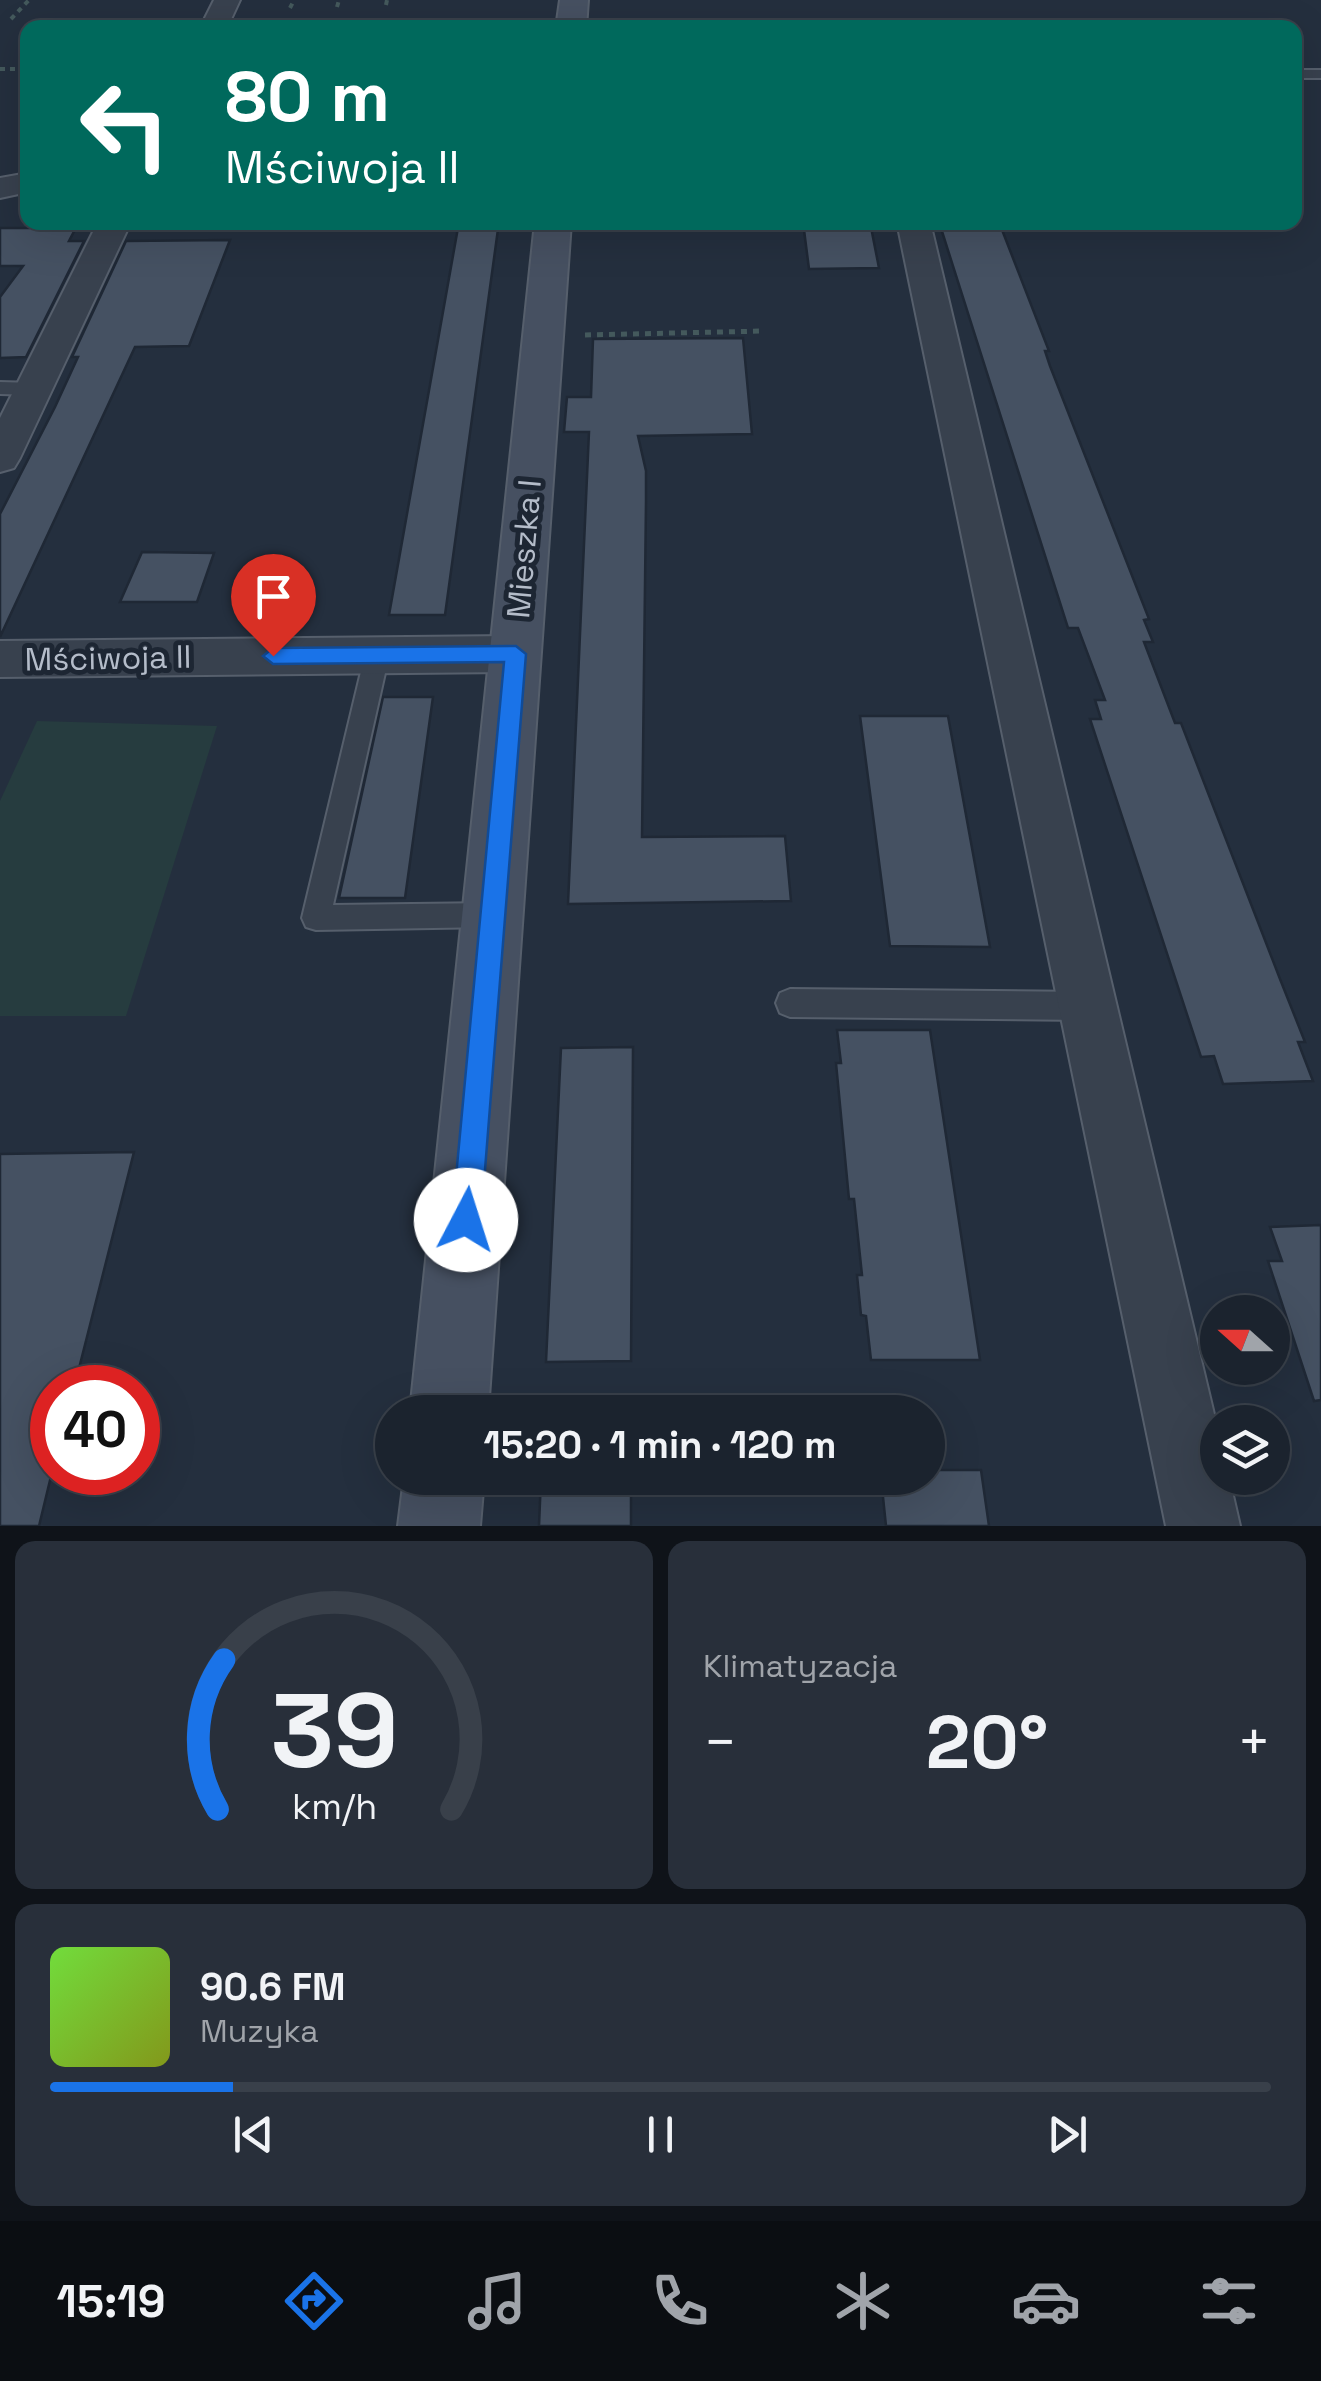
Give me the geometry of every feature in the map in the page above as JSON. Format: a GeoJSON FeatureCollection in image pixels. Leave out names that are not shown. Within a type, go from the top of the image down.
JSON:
{"type":"FeatureCollection","features":[{"type":"Feature","properties":{"kind":"street"},"geometry":{"type":"LineString","coordinates":[[0,458],[17,388],[110,230]]}},
{"type":"Feature","properties":{"kind":"street","name":"Mieszka I"},"geometry":{"type":"LineString","coordinates":[[451,1395],[551,230]]}},
{"type":"Feature","properties":{"kind":"street"},"geometry":{"type":"LineString","coordinates":[[915,230],[1203,1526]]}},
{"type":"Feature","properties":{"kind":"street","name":"Mściwoja II"},"geometry":{"type":"LineString","coordinates":[[0,659],[516,654]]}},
{"type":"Feature","properties":{"kind":"street"},"geometry":{"type":"LineString","coordinates":[[440,1526],[443,1495]]}},
{"type":"Feature","properties":{"kind":"lane"},"geometry":{"type":"LineString","coordinates":[[377,655],[316,918],[492,915]]}},
{"type":"Feature","properties":{"kind":"lane"},"geometry":{"type":"LineString","coordinates":[[790,1002],[1087,1006]]}},
{"type":"Feature","properties":{"kind":"path"},"geometry":{"type":"LineString","coordinates":[[11,19],[29,0]]}},
{"type":"Feature","properties":{"kind":"path"},"geometry":{"type":"LineString","coordinates":[[290,8],[294,0]]}},
{"type":"Feature","properties":{"kind":"path"},"geometry":{"type":"LineString","coordinates":[[337,6],[339,0]]}},
{"type":"Feature","properties":{"kind":"path"},"geometry":{"type":"LineString","coordinates":[[568,336],[764,331]]}},
{"type":"Feature","properties":{"kind":"green space"},"geometry":{"type":"Polygon","coordinates":[[[37,721],[217,726],[126,1016],[0,1016],[0,801],[37,721]]]}},
{"type":"Feature","properties":{"kind":"building"},"geometry":{"type":"Polygon","coordinates":[[[0,228],[75,230],[69,241],[84,241],[26,357],[0,358],[0,297],[23,266],[0,266],[0,228]]]}},
{"type":"Feature","properties":{"kind":"building"},"geometry":{"type":"Polygon","coordinates":[[[458,230],[498,230],[445,615],[389,615],[458,230]]]}},
{"type":"Feature","properties":{"kind":"building"},"geometry":{"type":"Polygon","coordinates":[[[804,230],[872,230],[879,268],[809,269],[804,230]]]}},
{"type":"Feature","properties":{"kind":"building"},"geometry":{"type":"Polygon","coordinates":[[[942,230],[1002,230],[1049,351],[1045,351],[1050,366],[1149,619],[1144,620],[1153,642],[1144,642],[1175,723],[1181,723],[1305,1042],[1298,1042],[1313,1081],[1223,1084],[1214,1056],[1201,1057],[1090,719],[1101,719],[1095,700],[1105,700],[1078,628],[1068,628],[942,230]]]}},
{"type":"Feature","properties":{"kind":"building"},"geometry":{"type":"Polygon","coordinates":[[[230,240],[189,346],[135,347],[0,637],[0,514],[55,407],[78,357],[72,357],[126,241],[230,240]]]}},
{"type":"Feature","properties":{"kind":"building"},"geometry":{"type":"Polygon","coordinates":[[[743,338],[752,434],[638,436],[646,471],[642,837],[785,836],[791,901],[568,904],[589,432],[564,432],[567,397],[591,397],[593,339],[743,338]]]}},
{"type":"Feature","properties":{"kind":"building"},"geometry":{"type":"Polygon","coordinates":[[[142,552],[214,553],[197,602],[120,602],[142,552]]]}},
{"type":"Feature","properties":{"kind":"building"},"geometry":{"type":"Polygon","coordinates":[[[383,697],[433,697],[405,898],[339,898],[383,697]]]}},
{"type":"Feature","properties":{"kind":"building"},"geometry":{"type":"Polygon","coordinates":[[[860,716],[948,716],[990,947],[890,946],[860,716]]]}},
{"type":"Feature","properties":{"kind":"building"},"geometry":{"type":"Polygon","coordinates":[[[837,1030],[930,1030],[980,1360],[871,1360],[866,1316],[861,1315],[857,1275],[862,1275],[854,1199],[849,1199],[836,1063],[841,1063],[837,1030]]]}},
{"type":"Feature","properties":{"kind":"building"},"geometry":{"type":"Polygon","coordinates":[[[633,1047],[631,1361],[546,1362],[561,1048],[633,1047]]]}},
{"type":"Feature","properties":{"kind":"building"},"geometry":{"type":"Polygon","coordinates":[[[134,1152],[80,1365],[30,1365],[30,1495],[46,1495],[39,1526],[0,1526],[0,1154],[134,1152]]]}},
{"type":"Feature","properties":{"kind":"building"},"geometry":{"type":"Polygon","coordinates":[[[1321,1225],[1321,1400],[1314,1401],[1290,1328],[1290,1295],[1279,1295],[1268,1261],[1282,1261],[1270,1227],[1321,1225]]]}},
{"type":"Feature","properties":{"kind":"building"},"geometry":{"type":"Polygon","coordinates":[[[945,1470],[981,1470],[989,1526],[886,1526],[883,1495],[945,1495],[945,1470]]]}},
{"type":"Feature","properties":{"kind":"building"},"geometry":{"type":"Polygon","coordinates":[[[540,1495],[631,1495],[631,1526],[539,1526],[540,1495]]]}},
{"type":"Feature","properties":{"kind":"route"},"geometry":{"type":"LineString","coordinates":[[273,656],[516,654],[466,1220]]}}]}
